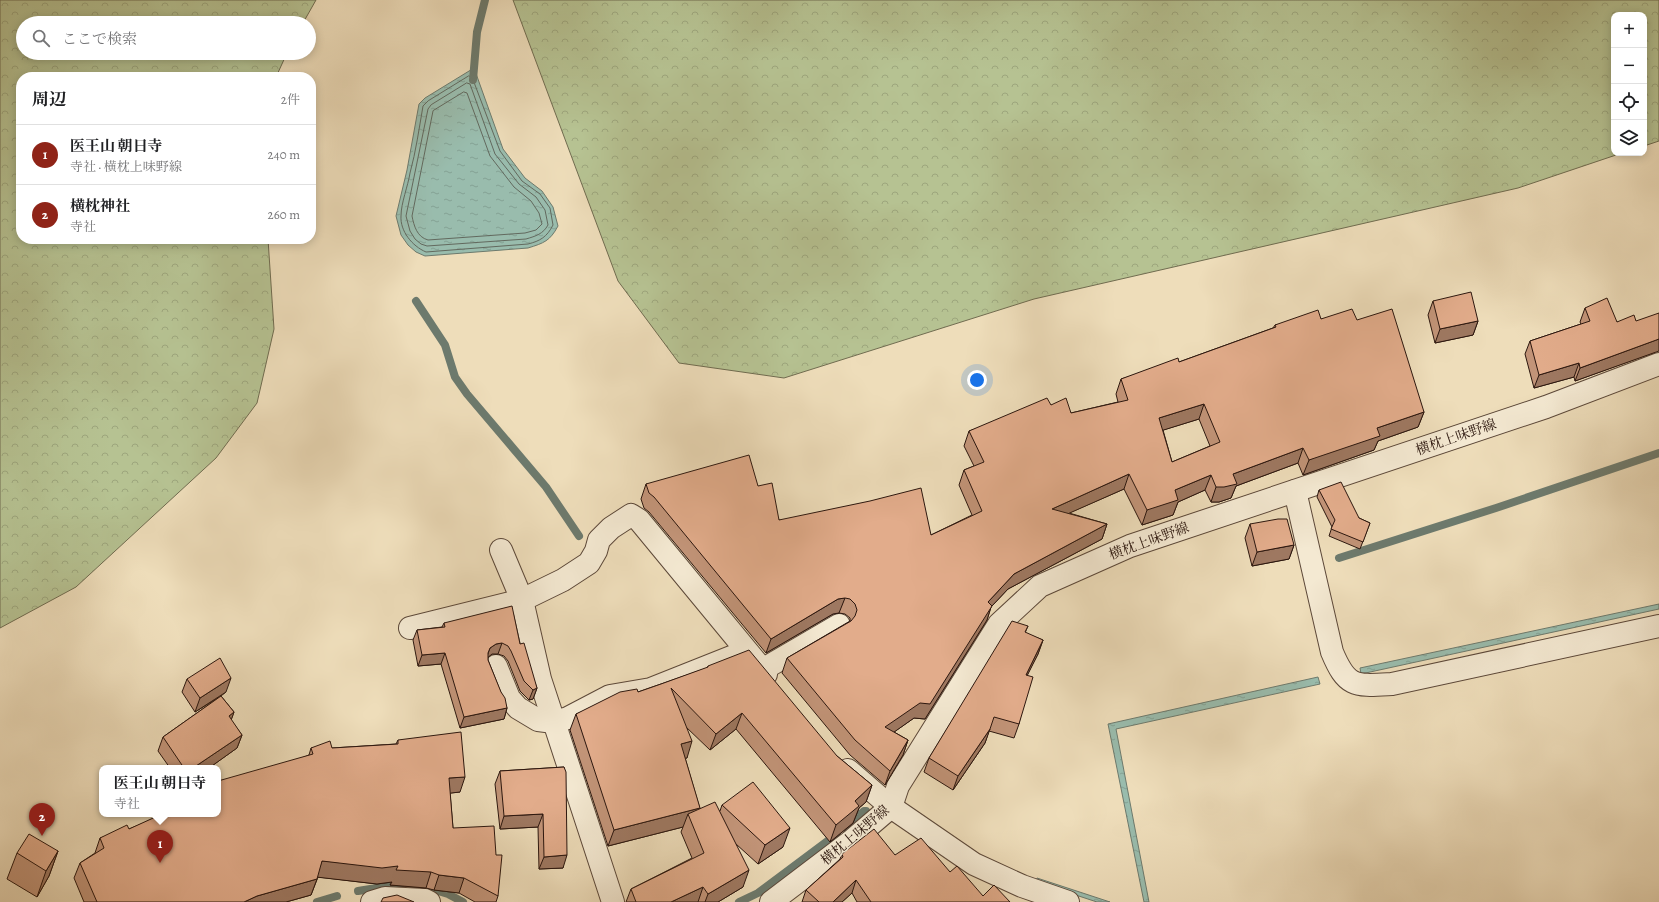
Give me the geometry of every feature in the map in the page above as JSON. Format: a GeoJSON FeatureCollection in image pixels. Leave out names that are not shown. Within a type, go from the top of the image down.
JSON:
{"type":"FeatureCollection","features":[{"type":"Feature","properties":{"kind":"street","name":"横枕上味野線"},"geometry":{"type":"LineString","coordinates":[[771,902],[844,846],[891,807],[898,786],[999,624],[1040,586],[1130,546],[1546,406],[1659,364]]}},
{"type":"Feature","properties":{"kind":"street"},"geometry":{"type":"LineString","coordinates":[[1295,491],[1332,652],[1343,674],[1351,681],[1362,686],[1392,684],[1659,626]]}},
{"type":"Feature","properties":{"kind":"street"},"geometry":{"type":"LineString","coordinates":[[410,628],[522,600],[563,580],[589,563],[596,552],[599,540],[611,528],[631,515],[639,520],[777,688]]}},
{"type":"Feature","properties":{"kind":"street"},"geometry":{"type":"LineString","coordinates":[[502,550],[522,600],[540,679],[613,902]]}},
{"type":"Feature","properties":{"kind":"street"},"geometry":{"type":"LineString","coordinates":[[762,670],[839,625]]}},
{"type":"Feature","properties":{"kind":"street"},"geometry":{"type":"LineString","coordinates":[[496,666],[509,698],[518,708],[538,720],[554,722],[568,718],[610,696],[650,689],[747,651]]}},
{"type":"Feature","properties":{"kind":"street"},"geometry":{"type":"LineString","coordinates":[[836,758],[891,807],[974,864],[1023,894],[1068,902]]}},
{"type":"Feature","properties":{"kind":"street"},"geometry":{"type":"LineString","coordinates":[[372,902],[385,898],[425,900],[429,902]]}},
{"type":"Feature","properties":{"kind":"green space"},"geometry":{"type":"Polygon","coordinates":[[[0,0],[316,0],[307,16],[16,16],[16,60],[284,60],[278,72],[16,72],[16,244],[268,244],[274,329],[257,403],[216,458],[76,587],[0,628],[0,0]]]}},
{"type":"Feature","properties":{"kind":"green space"},"geometry":{"type":"Polygon","coordinates":[[[513,0],[1659,0],[1659,141],[1647,145],[1647,12],[1611,12],[1611,156],[1613,156],[1518,188],[1034,299],[784,378],[679,363],[618,281],[513,0]]]}},
{"type":"Feature","properties":{"kind":"water"},"geometry":{"type":"Polygon","coordinates":[[[474,68],[503,149],[525,178],[542,191],[553,207],[558,226],[546,241],[528,248],[425,256],[416,252],[408,245],[401,235],[396,216],[407,170],[419,104],[425,98],[474,68]]]}},
{"type":"Feature","properties":{"kind":"water"},"geometry":{"type":"Polygon","coordinates":[[[1659,604],[1659,609],[1361,674],[1360,668],[1659,604]]]}},
{"type":"Feature","properties":{"kind":"water"},"geometry":{"type":"Polygon","coordinates":[[[1318,677],[1320,684],[1116,729],[1149,902],[1144,902],[1108,724],[1318,677]]]}},
{"type":"Feature","properties":{"kind":"water"},"geometry":{"type":"Polygon","coordinates":[[[1037,878],[1110,902],[1097,902],[1036,882],[1037,878]]]}},
{"type":"Feature","properties":{"kind":"building"},"geometry":{"type":"Polygon","coordinates":[[[1471,292],[1478,321],[1440,329],[1433,301],[1471,292]]]}},
{"type":"Feature","properties":{"kind":"building"},"geometry":{"type":"Polygon","coordinates":[[[1607,298],[1617,322],[1634,315],[1636,321],[1659,313],[1659,339],[1580,368],[1579,363],[1539,375],[1530,341],[1590,321],[1585,308],[1607,298]]]}},
{"type":"Feature","properties":{"kind":"building"},"geometry":{"type":"Polygon","coordinates":[[[1352,309],[1357,320],[1392,309],[1424,412],[1377,428],[1380,436],[1309,460],[1303,448],[1233,474],[1237,484],[1216,487],[1211,475],[1175,490],[1178,500],[1147,510],[1129,474],[1052,509],[1107,524],[1014,574],[988,602],[992,606],[930,704],[920,703],[885,727],[908,740],[890,771],[855,740],[787,658],[851,621],[857,610],[855,604],[850,599],[838,599],[771,639],[654,497],[649,493],[646,484],[749,455],[758,486],[772,483],[779,520],[870,501],[921,488],[931,535],[982,511],[964,470],[984,462],[969,431],[1047,398],[1051,405],[1066,398],[1071,413],[1128,400],[1121,379],[1178,358],[1179,362],[1276,327],[1275,325],[1318,310],[1321,319],[1352,309]],[[1204,404],[1159,418],[1172,462],[1220,442],[1204,404]]]}},
{"type":"Feature","properties":{"kind":"building"},"geometry":{"type":"Polygon","coordinates":[[[1341,482],[1359,518],[1370,523],[1363,542],[1331,529],[1335,520],[1319,490],[1341,482]]]}},
{"type":"Feature","properties":{"kind":"building"},"geometry":{"type":"Polygon","coordinates":[[[1278,519],[1287,519],[1294,545],[1257,552],[1250,524],[1278,519]]]}},
{"type":"Feature","properties":{"kind":"building"},"geometry":{"type":"Polygon","coordinates":[[[512,606],[520,644],[524,643],[537,688],[533,690],[524,681],[508,646],[502,643],[496,644],[490,648],[488,660],[501,692],[505,698],[507,708],[464,717],[445,653],[422,655],[417,630],[445,627],[444,623],[512,606]]]}},
{"type":"Feature","properties":{"kind":"building"},"geometry":{"type":"Polygon","coordinates":[[[1012,621],[1028,626],[1025,632],[1043,640],[1026,675],[1033,677],[1019,724],[994,717],[990,729],[958,776],[929,758],[1012,621]]]}},
{"type":"Feature","properties":{"kind":"building"},"geometry":{"type":"Polygon","coordinates":[[[749,650],[837,756],[872,785],[855,801],[859,806],[836,825],[742,713],[716,734],[671,688],[692,741],[681,744],[700,808],[614,830],[576,714],[620,692],[637,689],[638,692],[708,667],[749,650]]]}},
{"type":"Feature","properties":{"kind":"building"},"geometry":{"type":"Polygon","coordinates":[[[220,658],[231,678],[200,698],[187,679],[220,658]]]}},
{"type":"Feature","properties":{"kind":"building"},"geometry":{"type":"Polygon","coordinates":[[[221,696],[234,712],[229,716],[242,735],[197,765],[182,765],[163,737],[221,696]]]}},
{"type":"Feature","properties":{"kind":"building"},"geometry":{"type":"Polygon","coordinates":[[[461,732],[465,777],[449,778],[453,828],[494,826],[496,855],[502,855],[498,896],[464,878],[439,875],[431,872],[396,870],[398,866],[382,868],[322,861],[317,879],[257,896],[244,902],[97,902],[80,863],[104,848],[100,838],[127,825],[129,829],[155,817],[221,817],[221,780],[313,754],[311,748],[330,741],[332,748],[398,744],[398,740],[461,732]]]}},
{"type":"Feature","properties":{"kind":"building"},"geometry":{"type":"Polygon","coordinates":[[[564,767],[566,772],[567,855],[544,857],[543,814],[504,816],[500,771],[564,767]]]}},
{"type":"Feature","properties":{"kind":"building"},"geometry":{"type":"Polygon","coordinates":[[[753,782],[790,828],[765,845],[722,805],[753,782]]]}},
{"type":"Feature","properties":{"kind":"building"},"geometry":{"type":"Polygon","coordinates":[[[715,802],[749,870],[708,894],[703,887],[671,902],[636,902],[631,889],[704,853],[688,814],[715,802]]]}},
{"type":"Feature","properties":{"kind":"building"},"geometry":{"type":"Polygon","coordinates":[[[874,829],[895,855],[921,838],[950,872],[957,866],[983,896],[994,885],[1010,902],[871,902],[856,880],[833,902],[819,902],[806,890],[843,857],[842,854],[874,829]]]}},
{"type":"Feature","properties":{"kind":"building"},"geometry":{"type":"Polygon","coordinates":[[[29,834],[58,851],[46,871],[17,853],[29,834]]]}},
{"type":"Feature","properties":{"kind":"building"},"geometry":{"type":"Polygon","coordinates":[[[397,895],[414,902],[381,902],[383,898],[397,895]]]}},
{"type":"Feature","properties":{"kind":"waterway"},"geometry":{"type":"LineString","coordinates":[[473,80],[477,32],[485,0]]}},
{"type":"Feature","properties":{"kind":"waterway"},"geometry":{"type":"LineString","coordinates":[[416,301],[445,345],[455,377],[467,394],[546,487],[579,536]]}},
{"type":"Feature","properties":{"kind":"waterway"},"geometry":{"type":"LineString","coordinates":[[1339,558],[1496,508],[1659,453]]}},
{"type":"Feature","properties":{"kind":"waterway"},"geometry":{"type":"LineString","coordinates":[[846,827],[864,811],[866,811]]}},
{"type":"Feature","properties":{"kind":"waterway"},"geometry":{"type":"LineString","coordinates":[[739,902],[758,893],[837,834]]}},
{"type":"Feature","properties":{"kind":"waterway"},"geometry":{"type":"LineString","coordinates":[[358,891],[401,884]]}},
{"type":"Feature","properties":{"kind":"waterway"},"geometry":{"type":"LineString","coordinates":[[428,888],[448,894],[463,902]]}},
{"type":"Feature","properties":{"kind":"waterway"},"geometry":{"type":"LineString","coordinates":[[317,902],[337,896]]}},
{"type":"Feature","properties":{"kind":"place","name":"横枕神社"},"geometry":{"type":"Point","coordinates":[42,836]}},
{"type":"Feature","properties":{"kind":"place","name":"医王山 朝日寺"},"geometry":{"type":"Point","coordinates":[160,863]}}]}
